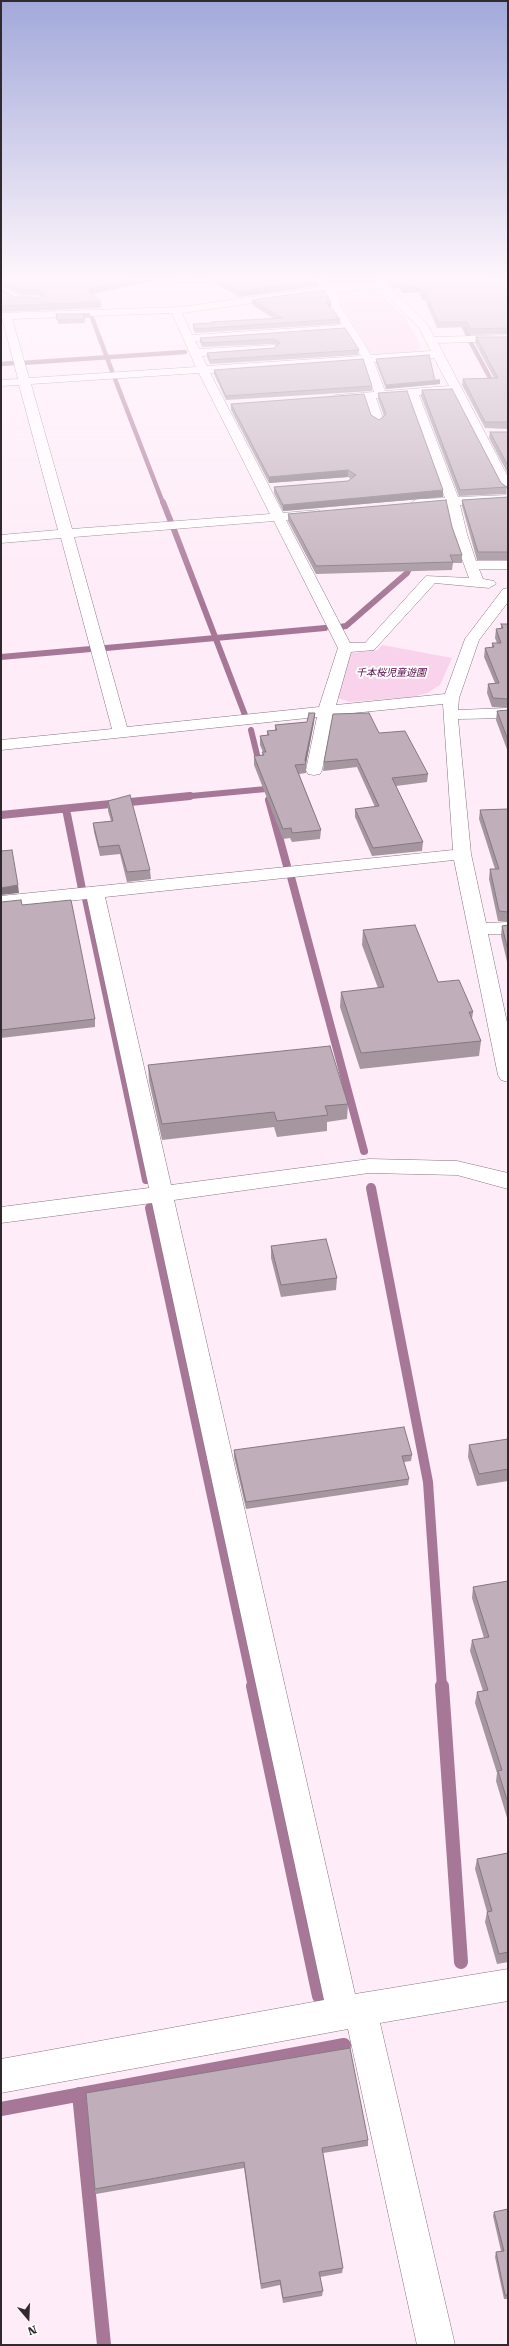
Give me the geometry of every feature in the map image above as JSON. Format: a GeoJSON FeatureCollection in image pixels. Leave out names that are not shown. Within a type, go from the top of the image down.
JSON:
{"type":"FeatureCollection","features":[{"type":"Feature","properties":{"kind":"street"},"geometry":{"type":"LineString","coordinates":[[23,386],[121,733]]}},
{"type":"Feature","properties":{"kind":"street"},"geometry":{"type":"LineString","coordinates":[[214,386],[227,405],[265,489],[345,648],[326,711],[314,770]]}},
{"type":"Feature","properties":{"kind":"street"},"geometry":{"type":"LineString","coordinates":[[378,386],[381,394]]}},
{"type":"Feature","properties":{"kind":"street"},"geometry":{"type":"LineString","coordinates":[[324,399],[456,389],[508,489]]}},
{"type":"Feature","properties":{"kind":"street"},"geometry":{"type":"LineString","coordinates":[[412,392],[453,502],[460,534],[477,582]]}},
{"type":"Feature","properties":{"kind":"street"},"geometry":{"type":"LineString","coordinates":[[369,395],[378,421]]}},
{"type":"Feature","properties":{"kind":"street"},"geometry":{"type":"LineString","coordinates":[[480,434],[494,434]]}},
{"type":"Feature","properties":{"kind":"street"},"geometry":{"type":"LineString","coordinates":[[265,489],[280,488]]}},
{"type":"Feature","properties":{"kind":"street"},"geometry":{"type":"LineString","coordinates":[[402,507],[412,504],[508,499]]}},
{"type":"Feature","properties":{"kind":"street"},"geometry":{"type":"LineString","coordinates":[[1,538],[333,513]]}},
{"type":"Feature","properties":{"kind":"street"},"geometry":{"type":"LineString","coordinates":[[471,565],[508,565]]}},
{"type":"Feature","properties":{"kind":"street"},"geometry":{"type":"LineString","coordinates":[[345,648],[369,647],[431,580],[477,582],[508,588]]}},
{"type":"Feature","properties":{"kind":"street"},"geometry":{"type":"LineString","coordinates":[[508,592],[472,639],[451,706],[462,854],[508,1075]]}},
{"type":"Feature","properties":{"kind":"street"},"geometry":{"type":"LineString","coordinates":[[1,746],[326,711],[451,706],[508,713]]}},
{"type":"Feature","properties":{"kind":"street"},"geometry":{"type":"LineString","coordinates":[[1,902],[462,854]]}},
{"type":"Feature","properties":{"kind":"street"},"geometry":{"type":"LineString","coordinates":[[95,893],[160,1192],[351,2011],[436,2345]]}},
{"type":"Feature","properties":{"kind":"street"},"geometry":{"type":"LineString","coordinates":[[477,929],[508,928]]}},
{"type":"Feature","properties":{"kind":"street"},"geometry":{"type":"LineString","coordinates":[[1,1215],[160,1192],[369,1166],[457,1168],[508,1181]]}},
{"type":"Feature","properties":{"kind":"street"},"geometry":{"type":"LineString","coordinates":[[1,2076],[351,2011],[508,1985]]}},
{"type":"Feature","properties":{"kind":"green space","name":"千本桜児童遊園"},"geometry":{"type":"Polygon","coordinates":[[[382,645],[452,658],[440,685],[427,693],[412,697],[350,702],[335,697],[347,654],[378,650],[382,645]]]}},
{"type":"Feature","properties":{"kind":"building"},"geometry":{"type":"Polygon","coordinates":[[[222,386],[365,386],[226,396],[222,386]]]}},
{"type":"Feature","properties":{"kind":"building"},"geometry":{"type":"Polygon","coordinates":[[[467,386],[508,386],[508,422],[485,422],[467,386]]]}},
{"type":"Feature","properties":{"kind":"building"},"geometry":{"type":"Polygon","coordinates":[[[452,389],[501,483],[507,487],[460,490],[422,390],[452,389]]]}},
{"type":"Feature","properties":{"kind":"building"},"geometry":{"type":"Polygon","coordinates":[[[407,391],[443,490],[283,505],[274,487],[348,481],[356,475],[348,470],[269,477],[231,404],[364,394],[371,415],[379,420],[386,414],[378,393],[407,391]]]}},
{"type":"Feature","properties":{"kind":"building"},"geometry":{"type":"Polygon","coordinates":[[[490,432],[508,432],[508,466],[490,432]]]}},
{"type":"Feature","properties":{"kind":"building"},"geometry":{"type":"Polygon","coordinates":[[[508,497],[508,552],[478,552],[462,500],[508,497]]]}},
{"type":"Feature","properties":{"kind":"building"},"geometry":{"type":"Polygon","coordinates":[[[446,500],[452,527],[462,555],[450,555],[453,562],[316,566],[288,514],[446,500]]]}},
{"type":"Feature","properties":{"kind":"building"},"geometry":{"type":"Polygon","coordinates":[[[501,624],[508,624],[508,699],[493,698],[488,684],[499,683],[485,648],[494,647],[492,643],[501,643],[496,629],[503,628],[501,624]]]}},
{"type":"Feature","properties":{"kind":"building"},"geometry":{"type":"Polygon","coordinates":[[[508,710],[508,740],[497,711],[508,710]]]}},
{"type":"Feature","properties":{"kind":"building"},"geometry":{"type":"Polygon","coordinates":[[[309,713],[315,713],[305,760],[306,764],[295,765],[321,830],[292,833],[291,828],[283,829],[254,756],[264,755],[262,752],[266,752],[260,736],[269,735],[267,731],[277,730],[275,725],[307,722],[309,713]]]}},
{"type":"Feature","properties":{"kind":"building"},"geometry":{"type":"Polygon","coordinates":[[[369,713],[379,733],[405,731],[428,774],[392,778],[423,842],[373,848],[355,809],[379,806],[357,759],[324,762],[333,714],[369,713]]]}},
{"type":"Feature","properties":{"kind":"building"},"geometry":{"type":"Polygon","coordinates":[[[130,795],[150,870],[127,872],[119,845],[99,847],[93,823],[113,821],[108,801],[130,795]]]}},
{"type":"Feature","properties":{"kind":"building"},"geometry":{"type":"Polygon","coordinates":[[[508,809],[508,912],[499,911],[490,869],[499,869],[480,810],[508,809]]]}},
{"type":"Feature","properties":{"kind":"building"},"geometry":{"type":"Polygon","coordinates":[[[12,850],[18,885],[1,888],[1,851],[12,850]]]}},
{"type":"Feature","properties":{"kind":"building"},"geometry":{"type":"Polygon","coordinates":[[[21,900],[22,905],[71,900],[95,1019],[1,1030],[1,902],[21,900]]]}},
{"type":"Feature","properties":{"kind":"building"},"geometry":{"type":"Polygon","coordinates":[[[415,925],[438,982],[459,980],[473,1012],[469,1012],[481,1041],[361,1053],[341,992],[384,987],[363,930],[415,925]]]}},
{"type":"Feature","properties":{"kind":"building"},"geometry":{"type":"Polygon","coordinates":[[[508,925],[508,951],[502,926],[508,925]]]}},
{"type":"Feature","properties":{"kind":"building"},"geometry":{"type":"Polygon","coordinates":[[[330,1046],[348,1104],[325,1106],[328,1115],[277,1121],[274,1112],[162,1124],[148,1065],[330,1046]]]}},
{"type":"Feature","properties":{"kind":"building"},"geometry":{"type":"Polygon","coordinates":[[[326,1239],[337,1278],[281,1285],[271,1246],[326,1239]]]}},
{"type":"Feature","properties":{"kind":"building"},"geometry":{"type":"Polygon","coordinates":[[[404,1427],[412,1455],[402,1456],[409,1479],[246,1502],[234,1450],[404,1427]]]}},
{"type":"Feature","properties":{"kind":"building"},"geometry":{"type":"Polygon","coordinates":[[[508,1439],[508,1469],[479,1474],[469,1445],[508,1439]]]}},
{"type":"Feature","properties":{"kind":"building"},"geometry":{"type":"Polygon","coordinates":[[[508,1581],[508,1803],[498,1771],[502,1770],[477,1692],[488,1690],[472,1640],[489,1637],[473,1587],[508,1581]]]}},
{"type":"Feature","properties":{"kind":"building"},"geometry":{"type":"Polygon","coordinates":[[[508,1853],[508,1952],[499,1954],[487,1912],[492,1911],[477,1859],[508,1853]]]}},
{"type":"Feature","properties":{"kind":"building"},"geometry":{"type":"Polygon","coordinates":[[[350,2048],[368,2140],[322,2148],[343,2268],[319,2272],[323,2291],[283,2298],[280,2280],[261,2284],[244,2162],[95,2189],[86,2093],[350,2048]]]}},
{"type":"Feature","properties":{"kind":"building"},"geometry":{"type":"Polygon","coordinates":[[[508,2209],[508,2295],[505,2295],[496,2252],[504,2251],[494,2212],[508,2209]]]}},
{"type":"Feature","properties":{"kind":"waterway"},"geometry":{"type":"LineString","coordinates":[[118,386],[163,503]]}},
{"type":"Feature","properties":{"kind":"waterway"},"geometry":{"type":"LineString","coordinates":[[163,502],[171,522]]}},
{"type":"Feature","properties":{"kind":"waterway"},"geometry":{"type":"LineString","coordinates":[[173,527],[216,638]]}},
{"type":"Feature","properties":{"kind":"waterway"},"geometry":{"type":"LineString","coordinates":[[340,627],[346,626],[407,573],[413,561]]}},
{"type":"Feature","properties":{"kind":"waterway"},"geometry":{"type":"LineString","coordinates":[[216,638],[325,628]]}},
{"type":"Feature","properties":{"kind":"waterway"},"geometry":{"type":"LineString","coordinates":[[106,648],[216,638]]}},
{"type":"Feature","properties":{"kind":"waterway"},"geometry":{"type":"LineString","coordinates":[[216,638],[245,715]]}},
{"type":"Feature","properties":{"kind":"waterway"},"geometry":{"type":"LineString","coordinates":[[1,657],[91,649]]}},
{"type":"Feature","properties":{"kind":"waterway"},"geometry":{"type":"LineString","coordinates":[[251,730],[260,767]]}},
{"type":"Feature","properties":{"kind":"waterway"},"geometry":{"type":"LineString","coordinates":[[181,797],[266,789]]}},
{"type":"Feature","properties":{"kind":"waterway"},"geometry":{"type":"LineString","coordinates":[[181,797],[190,796]]}},
{"type":"Feature","properties":{"kind":"waterway"},"geometry":{"type":"LineString","coordinates":[[1,815],[181,797]]}},
{"type":"Feature","properties":{"kind":"waterway"},"geometry":{"type":"LineString","coordinates":[[269,800],[287,866]]}},
{"type":"Feature","properties":{"kind":"waterway"},"geometry":{"type":"LineString","coordinates":[[66,809],[82,889]]}},
{"type":"Feature","properties":{"kind":"waterway"},"geometry":{"type":"LineString","coordinates":[[291,877],[364,1151]]}},
{"type":"Feature","properties":{"kind":"waterway"},"geometry":{"type":"LineString","coordinates":[[86,899],[146,1180]]}},
{"type":"Feature","properties":{"kind":"waterway"},"geometry":{"type":"LineString","coordinates":[[371,1188],[428,1482],[442,1687]]}},
{"type":"Feature","properties":{"kind":"waterway"},"geometry":{"type":"LineString","coordinates":[[150,1208],[253,1687]]}},
{"type":"Feature","properties":{"kind":"waterway"},"geometry":{"type":"LineString","coordinates":[[253,1686],[319,1996]]}},
{"type":"Feature","properties":{"kind":"waterway"},"geometry":{"type":"LineString","coordinates":[[442,1686],[461,1962]]}},
{"type":"Feature","properties":{"kind":"waterway"},"geometry":{"type":"LineString","coordinates":[[79,2094],[344,2045]]}},
{"type":"Feature","properties":{"kind":"waterway"},"geometry":{"type":"LineString","coordinates":[[1,2109],[79,2094]]}},
{"type":"Feature","properties":{"kind":"waterway"},"geometry":{"type":"LineString","coordinates":[[79,2094],[104,2345]]}}]}
